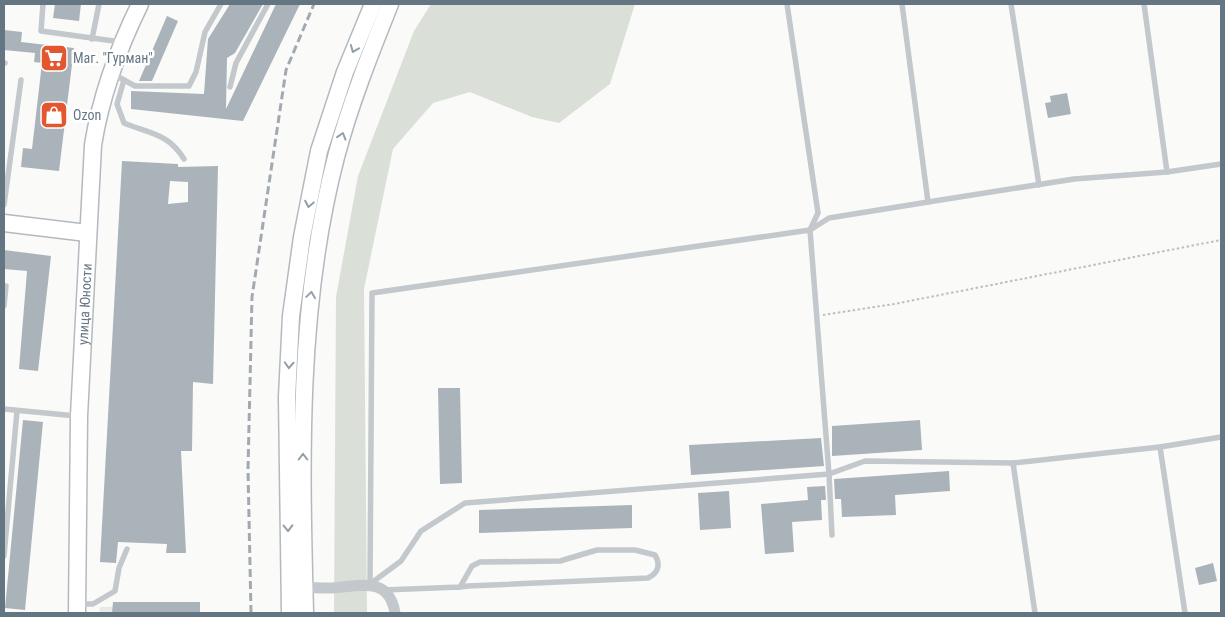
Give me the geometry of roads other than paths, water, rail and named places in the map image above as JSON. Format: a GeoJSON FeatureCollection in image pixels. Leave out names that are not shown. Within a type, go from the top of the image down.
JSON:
{"type":"FeatureCollection","features":[{"type":"Feature","properties":{"kind":"main road","name":"улица Юности"},"geometry":{"type":"LineString","coordinates":[[77,609],[79,416],[93,145],[98,118],[117,76],[121,42],[140,4]]}},
{"type":"Feature","properties":{"kind":"main road"},"geometry":{"type":"LineString","coordinates":[[290,613],[288,397],[291,316],[302,237],[319,152],[345,72],[373,4]]}},
{"type":"Feature","properties":{"kind":"main road"},"geometry":{"type":"LineString","coordinates":[[304,613],[303,402],[308,314],[319,236],[336,158],[360,76],[390,4]]}},
{"type":"Feature","properties":{"kind":"main road"},"geometry":{"type":"LineString","coordinates":[[4,223],[87,233]]}},
{"type":"Feature","properties":{"kind":"street"},"geometry":{"type":"LineString","coordinates":[[304,588],[370,584],[384,590],[391,598],[395,613]]}},
{"type":"Feature","properties":{"kind":"lane"},"geometry":{"type":"LineString","coordinates":[[43,4],[41,31],[121,42]]}},
{"type":"Feature","properties":{"kind":"lane"},"geometry":{"type":"LineString","coordinates":[[92,39],[99,4]]}},
{"type":"Feature","properties":{"kind":"lane"},"geometry":{"type":"LineString","coordinates":[[184,159],[174,144],[162,137],[124,123],[117,104],[117,76],[135,86],[189,86],[196,72],[205,32],[221,4]]}},
{"type":"Feature","properties":{"kind":"lane"},"geometry":{"type":"LineString","coordinates":[[230,87],[236,63],[268,4]]}},
{"type":"Feature","properties":{"kind":"lane"},"geometry":{"type":"LineString","coordinates":[[787,4],[818,213],[810,230],[832,535]]}},
{"type":"Feature","properties":{"kind":"lane"},"geometry":{"type":"LineString","coordinates":[[902,4],[928,202]]}},
{"type":"Feature","properties":{"kind":"lane"},"geometry":{"type":"LineString","coordinates":[[1011,4],[1039,184]]}},
{"type":"Feature","properties":{"kind":"lane"},"geometry":{"type":"LineString","coordinates":[[1144,4],[1167,172]]}},
{"type":"Feature","properties":{"kind":"lane"},"geometry":{"type":"LineString","coordinates":[[4,205],[21,80]]}},
{"type":"Feature","properties":{"kind":"lane"},"geometry":{"type":"LineString","coordinates":[[370,584],[372,293],[810,230],[829,218],[1039,184],[1074,179],[1167,172],[1221,164]]}},
{"type":"Feature","properties":{"kind":"lane"},"geometry":{"type":"LineString","coordinates":[[4,286],[6,286],[4,306]]}},
{"type":"Feature","properties":{"kind":"lane"},"geometry":{"type":"LineString","coordinates":[[4,409],[79,416]]}},
{"type":"Feature","properties":{"kind":"lane"},"geometry":{"type":"LineString","coordinates":[[4,556],[17,411]]}},
{"type":"Feature","properties":{"kind":"lane"},"geometry":{"type":"LineString","coordinates":[[370,584],[401,561],[421,531],[465,503],[829,474],[865,462],[1013,463],[1160,447],[1221,437]]}},
{"type":"Feature","properties":{"kind":"lane"},"geometry":{"type":"LineString","coordinates":[[1160,447],[1185,613]]}},
{"type":"Feature","properties":{"kind":"lane"},"geometry":{"type":"LineString","coordinates":[[1013,463],[1035,613]]}},
{"type":"Feature","properties":{"kind":"lane"},"geometry":{"type":"LineString","coordinates":[[77,609],[93,604],[115,591],[119,568],[127,549]]}},
{"type":"Feature","properties":{"kind":"lane"},"geometry":{"type":"LineString","coordinates":[[384,590],[648,578],[654,575],[658,569],[659,562],[655,556],[642,551],[597,550],[560,561],[480,562],[472,566],[460,586]]}},
{"type":"Feature","properties":{"kind":"railway"},"geometry":{"type":"LineString","coordinates":[[251,613],[248,469],[252,297],[286,70],[314,4]]}},
{"type":"Feature","properties":{"kind":"place","name":"Маг. \"Гурман\""},"geometry":{"type":"Point","coordinates":[54,58]}},
{"type":"Feature","properties":{"kind":"place","name":"Ozon"},"geometry":{"type":"Point","coordinates":[54,115]}}]}
